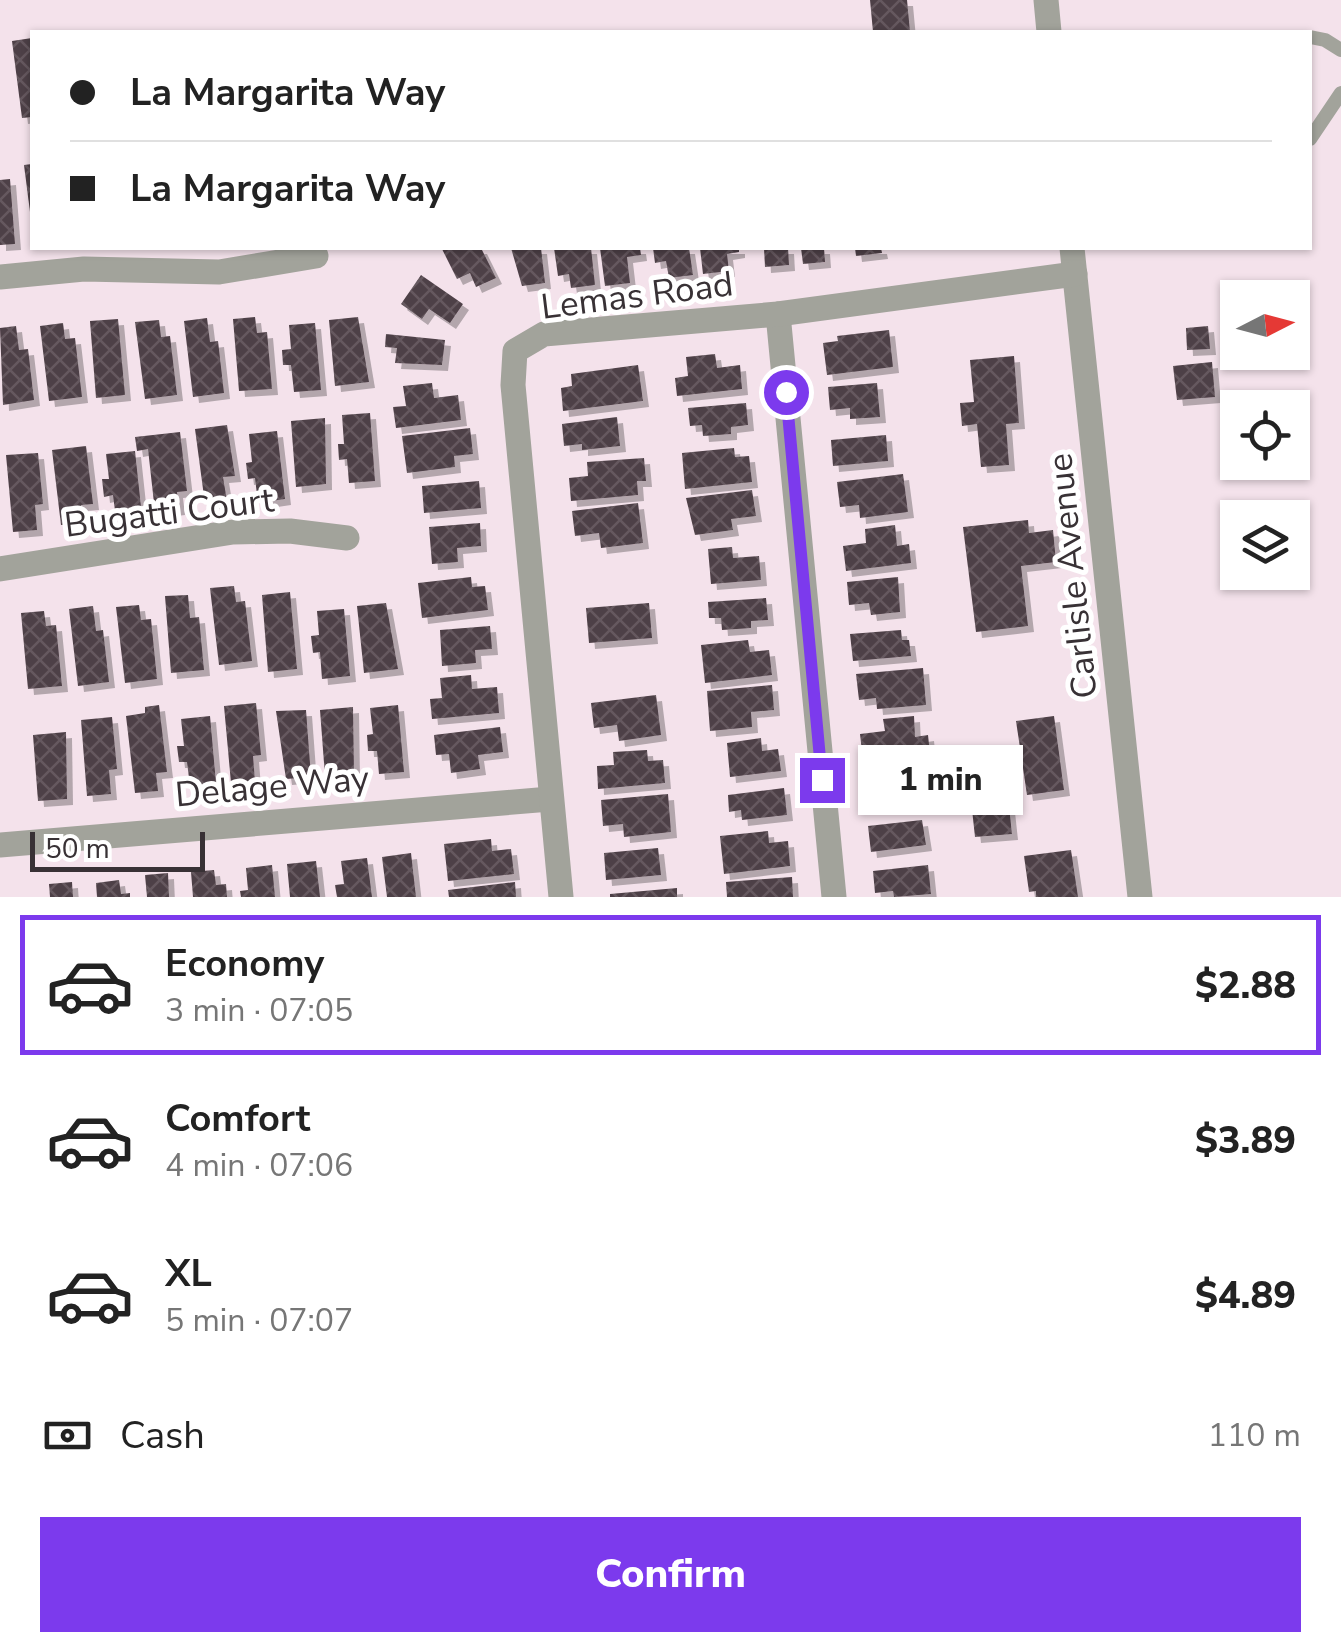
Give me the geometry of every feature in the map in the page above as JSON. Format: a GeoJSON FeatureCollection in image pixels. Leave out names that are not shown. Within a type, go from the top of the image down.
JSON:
{"type":"FeatureCollection","features":[{"type":"Feature","properties":{"kind":"street"},"geometry":{"type":"LineString","coordinates":[[1046,0],[1050,30]]}},
{"type":"Feature","properties":{"kind":"street","name":"Carlisle Avenue"},"geometry":{"type":"LineString","coordinates":[[1072,250],[1140,897]]}},
{"type":"Feature","properties":{"kind":"street"},"geometry":{"type":"LineString","coordinates":[[0,277],[84,269],[218,272],[316,256]]}},
{"type":"Feature","properties":{"kind":"street","name":"Lemas Road"},"geometry":{"type":"LineString","coordinates":[[561,897],[513,385],[514,351],[544,334],[778,314],[1075,274]]}},
{"type":"Feature","properties":{"kind":"street"},"geometry":{"type":"LineString","coordinates":[[778,314],[834,897]]}},
{"type":"Feature","properties":{"kind":"street","name":"Bugatti Court"},"geometry":{"type":"LineString","coordinates":[[0,569],[233,532],[290,531],[348,538]]}},
{"type":"Feature","properties":{"kind":"street","name":"Delage Way"},"geometry":{"type":"LineString","coordinates":[[0,846],[248,821],[550,799]]}},
{"type":"Feature","properties":{"kind":"lane"},"geometry":{"type":"LineString","coordinates":[[1312,37],[1341,50]]}},
{"type":"Feature","properties":{"kind":"lane"},"geometry":{"type":"LineString","coordinates":[[1312,136],[1341,93]]}},
{"type":"Feature","properties":{"kind":"building"},"geometry":{"type":"Polygon","coordinates":[[[870,0],[907,0],[910,30],[873,30],[870,0]]]}},
{"type":"Feature","properties":{"kind":"building"},"geometry":{"type":"Polygon","coordinates":[[[30,38],[30,117],[22,118],[12,41],[30,38]]]}},
{"type":"Feature","properties":{"kind":"building"},"geometry":{"type":"Polygon","coordinates":[[[30,164],[30,212],[24,165],[30,164]]]}},
{"type":"Feature","properties":{"kind":"building"},"geometry":{"type":"Polygon","coordinates":[[[10,179],[15,244],[0,245],[0,180],[10,179]]]}},
{"type":"Feature","properties":{"kind":"building"},"geometry":{"type":"Polygon","coordinates":[[[442,250],[482,250],[496,278],[476,287],[470,273],[457,279],[442,250]]]}},
{"type":"Feature","properties":{"kind":"building"},"geometry":{"type":"Polygon","coordinates":[[[512,250],[541,250],[545,283],[522,286],[512,250]]]}},
{"type":"Feature","properties":{"kind":"building"},"geometry":{"type":"Polygon","coordinates":[[[554,250],[591,250],[595,285],[571,288],[569,274],[558,276],[554,250]]]}},
{"type":"Feature","properties":{"kind":"building"},"geometry":{"type":"Polygon","coordinates":[[[600,250],[640,250],[641,255],[627,257],[630,283],[605,286],[600,250]]]}},
{"type":"Feature","properties":{"kind":"building"},"geometry":{"type":"Polygon","coordinates":[[[653,250],[689,250],[693,275],[669,278],[666,261],[655,263],[653,250]]]}},
{"type":"Feature","properties":{"kind":"building"},"geometry":{"type":"Polygon","coordinates":[[[700,250],[739,250],[727,254],[729,271],[703,274],[700,250]]]}},
{"type":"Feature","properties":{"kind":"building"},"geometry":{"type":"Polygon","coordinates":[[[764,250],[788,250],[789,265],[765,267],[764,250]]]}},
{"type":"Feature","properties":{"kind":"building"},"geometry":{"type":"Polygon","coordinates":[[[801,250],[824,250],[825,262],[803,264],[801,250]]]}},
{"type":"Feature","properties":{"kind":"building"},"geometry":{"type":"Polygon","coordinates":[[[855,250],[882,253],[856,256],[855,250]]]}},
{"type":"Feature","properties":{"kind":"building"},"geometry":{"type":"Polygon","coordinates":[[[421,275],[463,304],[450,323],[429,309],[422,319],[401,304],[421,275]]]}},
{"type":"Feature","properties":{"kind":"building"},"geometry":{"type":"Polygon","coordinates":[[[255,317],[257,333],[267,332],[272,389],[239,391],[233,319],[255,317]]]}},
{"type":"Feature","properties":{"kind":"building"},"geometry":{"type":"Polygon","coordinates":[[[358,317],[369,382],[335,386],[329,320],[358,317]]]}},
{"type":"Feature","properties":{"kind":"building"},"geometry":{"type":"Polygon","coordinates":[[[207,318],[210,342],[218,341],[224,393],[193,397],[184,321],[207,318]]]}},
{"type":"Feature","properties":{"kind":"building"},"geometry":{"type":"Polygon","coordinates":[[[118,319],[125,395],[96,398],[90,321],[118,319]]]}},
{"type":"Feature","properties":{"kind":"building"},"geometry":{"type":"Polygon","coordinates":[[[159,320],[161,337],[170,336],[177,395],[145,399],[135,322],[159,320]]]}},
{"type":"Feature","properties":{"kind":"building"},"geometry":{"type":"Polygon","coordinates":[[[63,323],[65,339],[75,338],[82,397],[49,401],[40,326],[63,323]]]}},
{"type":"Feature","properties":{"kind":"building"},"geometry":{"type":"Polygon","coordinates":[[[315,323],[321,390],[294,392],[291,365],[283,365],[282,350],[291,349],[289,325],[315,323]]]}},
{"type":"Feature","properties":{"kind":"building"},"geometry":{"type":"Polygon","coordinates":[[[16,326],[19,350],[28,349],[34,400],[3,405],[0,328],[16,326]]]}},
{"type":"Feature","properties":{"kind":"building"},"geometry":{"type":"Polygon","coordinates":[[[1208,326],[1210,349],[1187,350],[1186,328],[1208,326]]]}},
{"type":"Feature","properties":{"kind":"building"},"geometry":{"type":"Polygon","coordinates":[[[889,330],[893,367],[827,375],[823,343],[838,341],[837,336],[889,330]]]}},
{"type":"Feature","properties":{"kind":"building"},"geometry":{"type":"Polygon","coordinates":[[[386,334],[445,340],[442,365],[395,363],[397,348],[385,347],[386,334]]]}},
{"type":"Feature","properties":{"kind":"building"},"geometry":{"type":"Polygon","coordinates":[[[715,354],[717,368],[740,365],[742,389],[677,396],[675,378],[688,376],[686,357],[715,354]]]}},
{"type":"Feature","properties":{"kind":"building"},"geometry":{"type":"Polygon","coordinates":[[[1014,356],[1019,423],[1006,424],[1009,465],[981,467],[977,424],[962,426],[960,403],[974,402],[970,360],[1014,356]]]}},
{"type":"Feature","properties":{"kind":"building"},"geometry":{"type":"Polygon","coordinates":[[[1212,362],[1215,397],[1177,400],[1173,366],[1212,362]]]}},
{"type":"Feature","properties":{"kind":"building"},"geometry":{"type":"Polygon","coordinates":[[[638,365],[643,401],[563,411],[561,388],[572,386],[571,374],[638,365]]]}},
{"type":"Feature","properties":{"kind":"building"},"geometry":{"type":"Polygon","coordinates":[[[432,383],[434,398],[458,395],[461,420],[396,428],[393,407],[406,406],[403,386],[432,383]]]}},
{"type":"Feature","properties":{"kind":"building"},"geometry":{"type":"Polygon","coordinates":[[[877,383],[880,417],[850,419],[850,408],[830,410],[828,387],[877,383]]]}},
{"type":"Feature","properties":{"kind":"building"},"geometry":{"type":"Polygon","coordinates":[[[746,403],[748,425],[731,427],[731,434],[703,436],[702,425],[690,426],[688,408],[746,403]]]}},
{"type":"Feature","properties":{"kind":"building"},"geometry":{"type":"Polygon","coordinates":[[[370,413],[375,481],[349,483],[347,459],[339,460],[338,444],[344,444],[342,415],[370,413]]]}},
{"type":"Feature","properties":{"kind":"building"},"geometry":{"type":"Polygon","coordinates":[[[617,417],[620,446],[582,450],[582,444],[564,446],[562,424],[617,417]]]}},
{"type":"Feature","properties":{"kind":"building"},"geometry":{"type":"Polygon","coordinates":[[[325,418],[326,484],[296,487],[291,421],[325,418]]]}},
{"type":"Feature","properties":{"kind":"building"},"geometry":{"type":"Polygon","coordinates":[[[227,425],[235,476],[223,477],[227,501],[205,504],[195,429],[227,425]]]}},
{"type":"Feature","properties":{"kind":"building"},"geometry":{"type":"Polygon","coordinates":[[[470,428],[473,454],[454,456],[455,467],[407,473],[402,436],[470,428]]]}},
{"type":"Feature","properties":{"kind":"building"},"geometry":{"type":"Polygon","coordinates":[[[277,431],[285,499],[258,503],[255,478],[248,479],[246,463],[252,462],[249,434],[277,431]]]}},
{"type":"Feature","properties":{"kind":"building"},"geometry":{"type":"Polygon","coordinates":[[[180,432],[187,491],[177,492],[179,509],[155,512],[148,449],[137,451],[135,437],[180,432]]]}},
{"type":"Feature","properties":{"kind":"building"},"geometry":{"type":"Polygon","coordinates":[[[886,435],[888,461],[833,466],[831,440],[886,435]]]}},
{"type":"Feature","properties":{"kind":"building"},"geometry":{"type":"Polygon","coordinates":[[[86,446],[93,504],[81,505],[83,523],[61,525],[52,450],[86,446]]]}},
{"type":"Feature","properties":{"kind":"building"},"geometry":{"type":"Polygon","coordinates":[[[734,448],[735,457],[749,456],[752,482],[685,489],[682,453],[734,448]]]}},
{"type":"Feature","properties":{"kind":"building"},"geometry":{"type":"Polygon","coordinates":[[[135,451],[142,516],[116,519],[113,495],[104,497],[102,479],[109,479],[106,454],[135,451]]]}},
{"type":"Feature","properties":{"kind":"building"},"geometry":{"type":"Polygon","coordinates":[[[38,453],[43,504],[35,505],[37,530],[13,532],[6,455],[38,453]]]}},
{"type":"Feature","properties":{"kind":"building"},"geometry":{"type":"Polygon","coordinates":[[[644,458],[646,481],[637,481],[638,495],[571,501],[569,478],[588,476],[587,462],[644,458]]]}},
{"type":"Feature","properties":{"kind":"building"},"geometry":{"type":"Polygon","coordinates":[[[903,474],[908,512],[860,518],[859,505],[840,507],[837,482],[903,474]]]}},
{"type":"Feature","properties":{"kind":"building"},"geometry":{"type":"Polygon","coordinates":[[[479,481],[481,508],[424,513],[422,486],[479,481]]]}},
{"type":"Feature","properties":{"kind":"building"},"geometry":{"type":"Polygon","coordinates":[[[752,490],[756,516],[731,519],[733,530],[695,535],[686,498],[752,490]]]}},
{"type":"Feature","properties":{"kind":"building"},"geometry":{"type":"Polygon","coordinates":[[[638,503],[643,543],[601,548],[599,533],[575,536],[572,511],[638,503]]]}},
{"type":"Feature","properties":{"kind":"building"},"geometry":{"type":"Polygon","coordinates":[[[1028,520],[1029,533],[1053,530],[1056,562],[1021,566],[1028,626],[976,632],[963,527],[1028,520]]]}},
{"type":"Feature","properties":{"kind":"building"},"geometry":{"type":"Polygon","coordinates":[[[480,523],[481,546],[457,548],[458,562],[432,564],[429,527],[480,523]]]}},
{"type":"Feature","properties":{"kind":"building"},"geometry":{"type":"Polygon","coordinates":[[[895,525],[897,546],[909,544],[911,563],[846,571],[843,546],[866,543],[865,529],[895,525]]]}},
{"type":"Feature","properties":{"kind":"building"},"geometry":{"type":"Polygon","coordinates":[[[732,547],[733,558],[759,556],[761,580],[711,584],[708,549],[732,547]]]}},
{"type":"Feature","properties":{"kind":"building"},"geometry":{"type":"Polygon","coordinates":[[[471,577],[472,587],[485,586],[488,610],[422,618],[418,583],[471,577]]]}},
{"type":"Feature","properties":{"kind":"building"},"geometry":{"type":"Polygon","coordinates":[[[898,577],[900,612],[871,615],[869,603],[849,605],[847,582],[898,577]]]}},
{"type":"Feature","properties":{"kind":"building"},"geometry":{"type":"Polygon","coordinates":[[[234,586],[236,602],[245,601],[252,661],[219,665],[210,588],[234,586]]]}},
{"type":"Feature","properties":{"kind":"building"},"geometry":{"type":"Polygon","coordinates":[[[290,592],[297,669],[268,672],[262,595],[290,592]]]}},
{"type":"Feature","properties":{"kind":"building"},"geometry":{"type":"Polygon","coordinates":[[[188,595],[190,618],[199,617],[204,670],[171,673],[165,596],[188,595]]]}},
{"type":"Feature","properties":{"kind":"building"},"geometry":{"type":"Polygon","coordinates":[[[766,598],[768,620],[751,621],[751,628],[722,630],[721,618],[709,618],[708,602],[766,598]]]}},
{"type":"Feature","properties":{"kind":"building"},"geometry":{"type":"Polygon","coordinates":[[[386,603],[398,669],[364,673],[357,606],[386,603]]]}},
{"type":"Feature","properties":{"kind":"building"},"geometry":{"type":"Polygon","coordinates":[[[649,603],[652,638],[589,643],[586,608],[649,603]]]}},
{"type":"Feature","properties":{"kind":"building"},"geometry":{"type":"Polygon","coordinates":[[[139,605],[141,620],[151,619],[157,679],[125,683],[116,607],[139,605]]]}},
{"type":"Feature","properties":{"kind":"building"},"geometry":{"type":"Polygon","coordinates":[[[93,606],[96,631],[103,630],[109,682],[78,686],[69,609],[93,606]]]}},
{"type":"Feature","properties":{"kind":"building"},"geometry":{"type":"Polygon","coordinates":[[[344,609],[350,676],[322,679],[320,652],[313,653],[311,636],[319,635],[317,611],[344,609]]]}},
{"type":"Feature","properties":{"kind":"building"},"geometry":{"type":"Polygon","coordinates":[[[44,611],[46,626],[56,625],[62,686],[28,689],[21,613],[44,611]]]}},
{"type":"Feature","properties":{"kind":"building"},"geometry":{"type":"Polygon","coordinates":[[[490,626],[492,649],[475,650],[476,663],[442,666],[440,630],[490,626]]]}},
{"type":"Feature","properties":{"kind":"building"},"geometry":{"type":"Polygon","coordinates":[[[901,630],[902,640],[909,640],[911,656],[853,661],[850,634],[901,630]]]}},
{"type":"Feature","properties":{"kind":"building"},"geometry":{"type":"Polygon","coordinates":[[[748,640],[750,652],[769,650],[772,675],[705,683],[701,645],[748,640]]]}},
{"type":"Feature","properties":{"kind":"building"},"geometry":{"type":"Polygon","coordinates":[[[923,668],[926,705],[877,709],[876,698],[859,700],[856,674],[923,668]]]}},
{"type":"Feature","properties":{"kind":"building"},"geometry":{"type":"Polygon","coordinates":[[[471,675],[472,689],[497,687],[499,713],[432,719],[430,699],[442,698],[440,678],[471,675]]]}},
{"type":"Feature","properties":{"kind":"building"},"geometry":{"type":"Polygon","coordinates":[[[772,685],[774,710],[751,712],[752,727],[710,731],[707,691],[772,685]]]}},
{"type":"Feature","properties":{"kind":"building"},"geometry":{"type":"Polygon","coordinates":[[[656,695],[661,735],[619,741],[617,725],[594,728],[591,703],[656,695]]]}},
{"type":"Feature","properties":{"kind":"building"},"geometry":{"type":"Polygon","coordinates":[[[256,703],[261,755],[253,756],[255,781],[231,783],[224,706],[256,703]]]}},
{"type":"Feature","properties":{"kind":"building"},"geometry":{"type":"Polygon","coordinates":[[[159,705],[167,772],[156,773],[158,791],[135,793],[126,716],[145,713],[145,707],[159,705]]]}},
{"type":"Feature","properties":{"kind":"building"},"geometry":{"type":"Polygon","coordinates":[[[398,705],[404,772],[379,774],[377,751],[368,751],[367,735],[373,734],[370,708],[398,705]]]}},
{"type":"Feature","properties":{"kind":"building"},"geometry":{"type":"Polygon","coordinates":[[[353,707],[354,774],[325,776],[320,710],[353,707]]]}},
{"type":"Feature","properties":{"kind":"building"},"geometry":{"type":"Polygon","coordinates":[[[306,710],[311,777],[286,779],[276,711],[306,710]]]}},
{"type":"Feature","properties":{"kind":"building"},"geometry":{"type":"Polygon","coordinates":[[[210,716],[216,783],[190,786],[187,762],[179,762],[177,746],[184,746],[181,719],[210,716]]]}},
{"type":"Feature","properties":{"kind":"building"},"geometry":{"type":"Polygon","coordinates":[[[914,716],[915,737],[928,735],[930,754],[863,760],[860,734],[885,731],[883,719],[914,716]]]}},
{"type":"Feature","properties":{"kind":"building"},"geometry":{"type":"Polygon","coordinates":[[[1054,716],[1064,790],[1027,795],[1016,721],[1054,716]]]}},
{"type":"Feature","properties":{"kind":"building"},"geometry":{"type":"Polygon","coordinates":[[[112,717],[117,769],[109,770],[111,794],[87,796],[81,720],[112,717]]]}},
{"type":"Feature","properties":{"kind":"building"},"geometry":{"type":"Polygon","coordinates":[[[500,727],[503,752],[478,755],[480,769],[451,773],[449,754],[436,755],[434,735],[500,727]]]}},
{"type":"Feature","properties":{"kind":"building"},"geometry":{"type":"Polygon","coordinates":[[[66,732],[67,799],[38,801],[33,735],[66,732]]]}},
{"type":"Feature","properties":{"kind":"building"},"geometry":{"type":"Polygon","coordinates":[[[761,738],[762,751],[778,749],[781,771],[730,777],[727,743],[761,738]]]}},
{"type":"Feature","properties":{"kind":"building"},"geometry":{"type":"Polygon","coordinates":[[[647,750],[648,761],[663,760],[665,783],[598,789],[597,766],[614,765],[613,752],[647,750]]]}},
{"type":"Feature","properties":{"kind":"building"},"geometry":{"type":"Polygon","coordinates":[[[917,768],[920,803],[886,806],[885,794],[867,796],[866,772],[917,768]]]}},
{"type":"Feature","properties":{"kind":"building"},"geometry":{"type":"Polygon","coordinates":[[[784,788],[787,815],[742,820],[741,810],[729,812],[728,795],[784,788]]]}},
{"type":"Feature","properties":{"kind":"building"},"geometry":{"type":"Polygon","coordinates":[[[668,794],[671,832],[624,837],[623,824],[603,826],[601,800],[668,794]]]}},
{"type":"Feature","properties":{"kind":"building"},"geometry":{"type":"Polygon","coordinates":[[[1008,797],[1012,834],[975,837],[971,800],[1008,797]]]}},
{"type":"Feature","properties":{"kind":"building"},"geometry":{"type":"Polygon","coordinates":[[[922,820],[926,845],[871,852],[868,826],[922,820]]]}},
{"type":"Feature","properties":{"kind":"building"},"geometry":{"type":"Polygon","coordinates":[[[768,831],[769,843],[788,841],[790,866],[724,874],[720,836],[768,831]]]}},
{"type":"Feature","properties":{"kind":"building"},"geometry":{"type":"Polygon","coordinates":[[[491,839],[492,851],[511,849],[514,874],[448,881],[444,844],[491,839]]]}},
{"type":"Feature","properties":{"kind":"building"},"geometry":{"type":"Polygon","coordinates":[[[658,848],[661,875],[606,880],[604,853],[658,848]]]}},
{"type":"Feature","properties":{"kind":"building"},"geometry":{"type":"Polygon","coordinates":[[[1071,850],[1078,897],[1036,897],[1036,891],[1029,892],[1024,856],[1071,850]]]}},
{"type":"Feature","properties":{"kind":"building"},"geometry":{"type":"Polygon","coordinates":[[[411,853],[416,897],[387,897],[382,857],[411,853]]]}},
{"type":"Feature","properties":{"kind":"building"},"geometry":{"type":"Polygon","coordinates":[[[367,858],[372,897],[337,897],[335,885],[344,884],[341,861],[367,858]]]}},
{"type":"Feature","properties":{"kind":"building"},"geometry":{"type":"Polygon","coordinates":[[[316,861],[320,897],[290,897],[287,864],[316,861]]]}},
{"type":"Feature","properties":{"kind":"building"},"geometry":{"type":"Polygon","coordinates":[[[272,865],[275,897],[241,897],[240,891],[248,890],[246,868],[272,865]]]}},
{"type":"Feature","properties":{"kind":"building"},"geometry":{"type":"Polygon","coordinates":[[[928,865],[931,894],[894,897],[893,891],[875,893],[873,871],[928,865]]]}},
{"type":"Feature","properties":{"kind":"building"},"geometry":{"type":"Polygon","coordinates":[[[214,870],[216,885],[226,884],[227,897],[193,897],[191,872],[214,870]]]}},
{"type":"Feature","properties":{"kind":"building"},"geometry":{"type":"Polygon","coordinates":[[[168,873],[169,897],[147,897],[145,875],[168,873]]]}},
{"type":"Feature","properties":{"kind":"building"},"geometry":{"type":"Polygon","coordinates":[[[792,877],[793,897],[727,897],[726,882],[792,877]]]}},
{"type":"Feature","properties":{"kind":"building"},"geometry":{"type":"Polygon","coordinates":[[[119,880],[121,894],[130,893],[130,897],[97,897],[96,883],[119,880]]]}},
{"type":"Feature","properties":{"kind":"building"},"geometry":{"type":"Polygon","coordinates":[[[72,882],[73,897],[50,897],[49,884],[72,882]]]}},
{"type":"Feature","properties":{"kind":"building"},"geometry":{"type":"Polygon","coordinates":[[[515,882],[516,897],[449,897],[448,890],[515,882]]]}},
{"type":"Feature","properties":{"kind":"building"},"geometry":{"type":"Polygon","coordinates":[[[677,888],[677,897],[610,897],[610,894],[677,888]]]}},
{"type":"Feature","properties":{"kind":"route"},"geometry":{"type":"LineString","coordinates":[[786,392],[822,780]]}}]}
